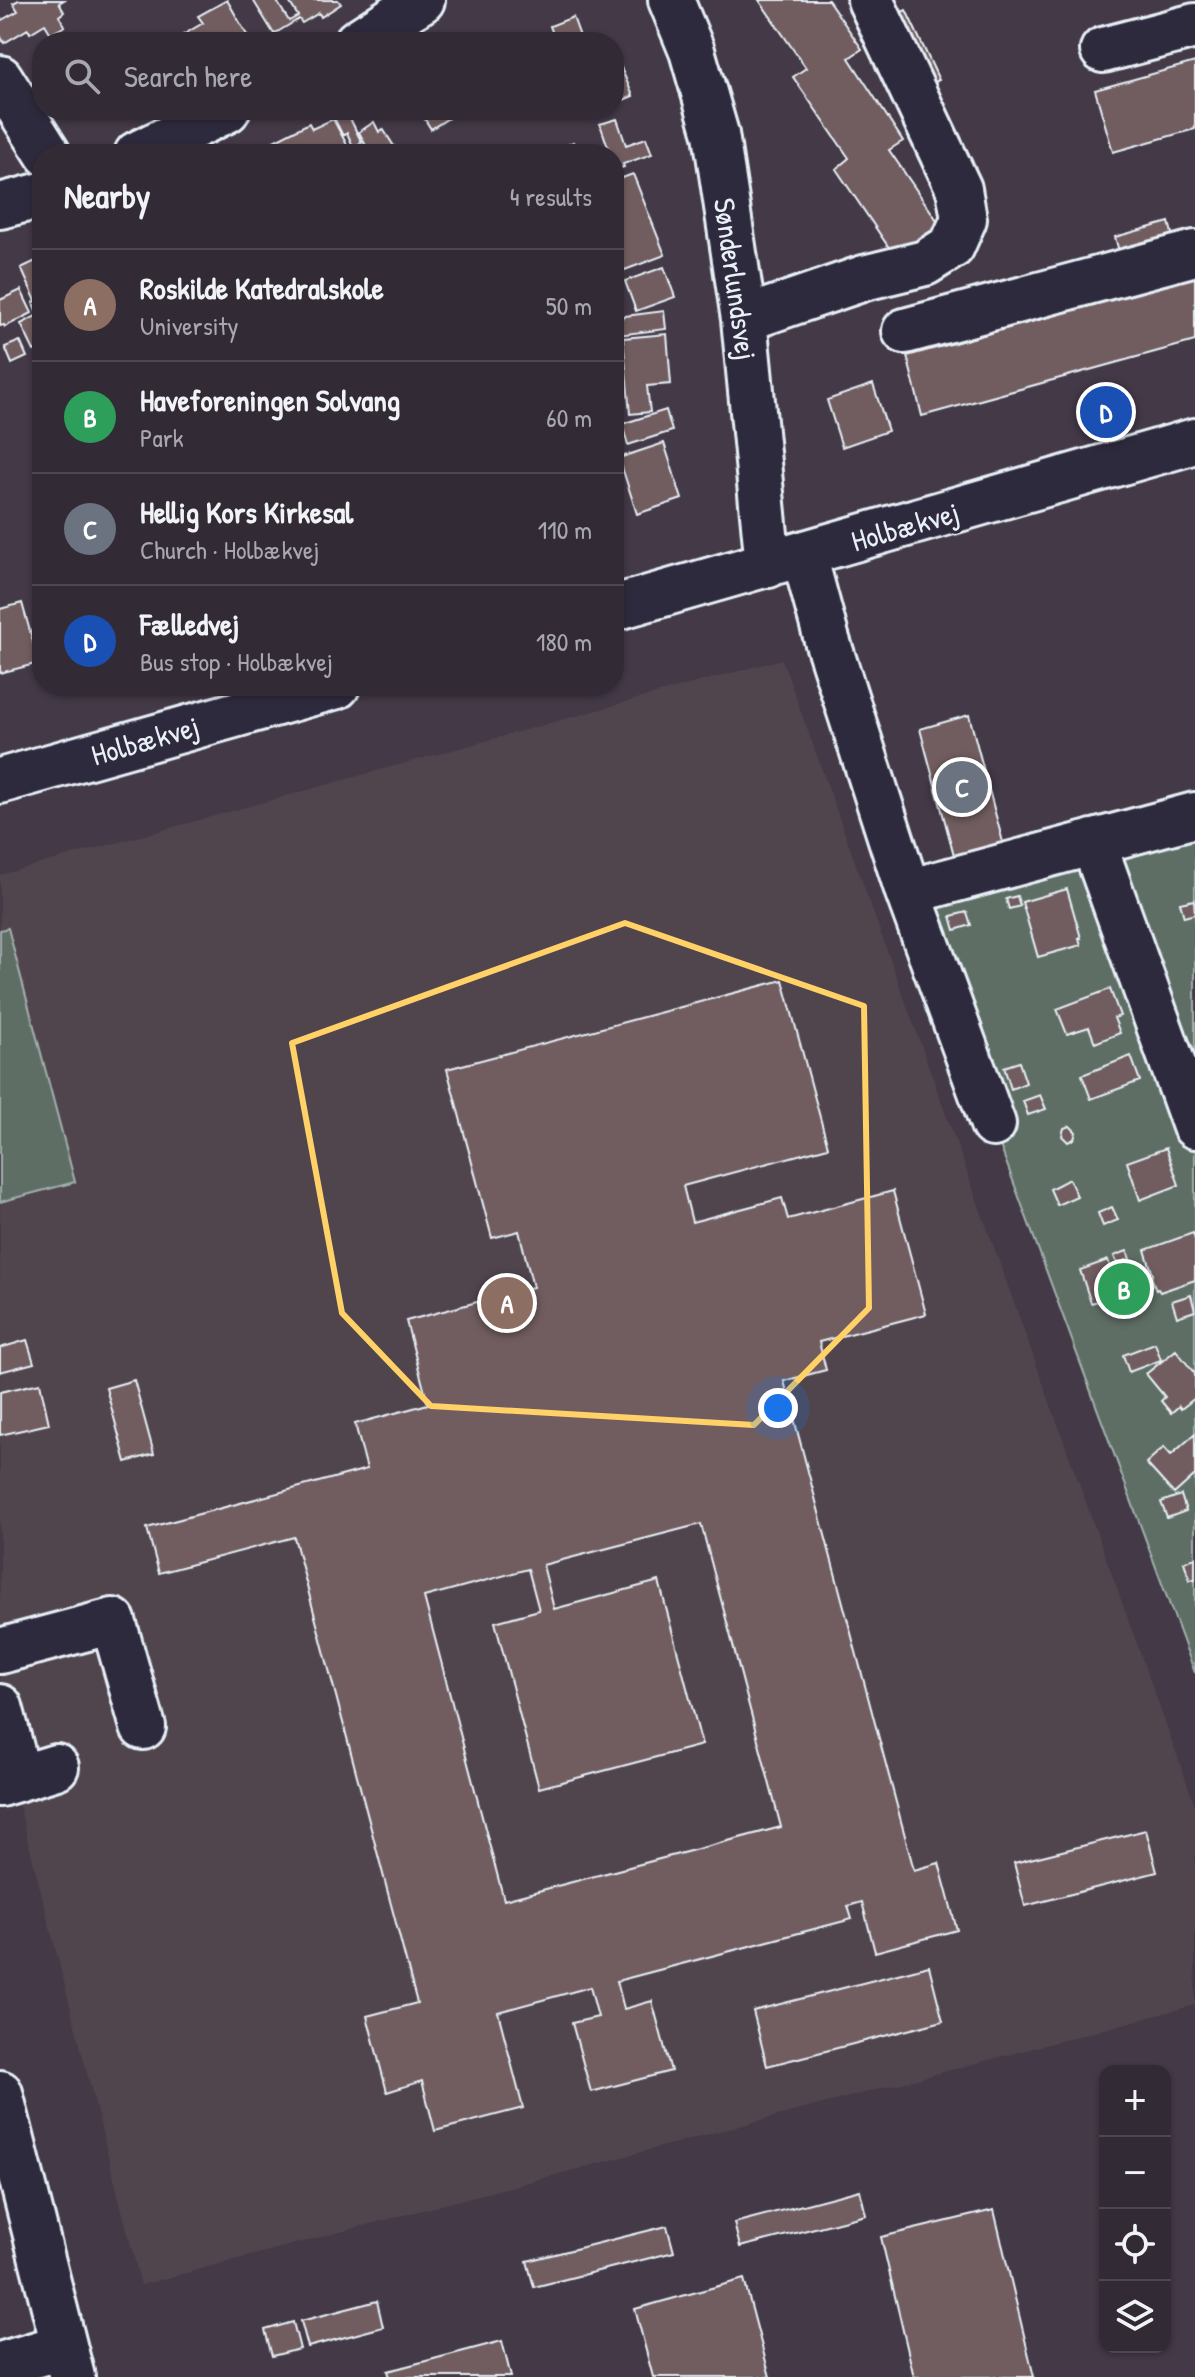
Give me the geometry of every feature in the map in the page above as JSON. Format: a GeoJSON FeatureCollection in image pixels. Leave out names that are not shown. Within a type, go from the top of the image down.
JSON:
{"type":"FeatureCollection","features":[{"type":"Feature","properties":{"kind":"street"},"geometry":{"type":"LineString","coordinates":[[372,32],[422,0]]}},
{"type":"Feature","properties":{"kind":"street","name":"Sønderlundsvej"},"geometry":{"type":"LineString","coordinates":[[671,0],[692,51],[716,134],[786,560],[827,640],[908,892],[993,1124]]}},
{"type":"Feature","properties":{"kind":"street"},"geometry":{"type":"LineString","coordinates":[[744,319],[864,278],[925,263],[952,246],[964,219],[959,189],[870,0]]}},
{"type":"Feature","properties":{"kind":"street"},"geometry":{"type":"LineString","coordinates":[[1103,50],[1195,26]]}},
{"type":"Feature","properties":{"kind":"street"},"geometry":{"type":"LineString","coordinates":[[0,78],[42,144]]}},
{"type":"Feature","properties":{"kind":"street"},"geometry":{"type":"LineString","coordinates":[[157,144],[207,120]]}},
{"type":"Feature","properties":{"kind":"street"},"geometry":{"type":"LineString","coordinates":[[0,206],[32,198]]}},
{"type":"Feature","properties":{"kind":"street"},"geometry":{"type":"LineString","coordinates":[[905,331],[1195,253]]}},
{"type":"Feature","properties":{"kind":"street","name":"Holbækvej"},"geometry":{"type":"LineString","coordinates":[[624,605],[1195,441]]}},
{"type":"Feature","properties":{"kind":"street","name":"Holbækvej"},"geometry":{"type":"LineString","coordinates":[[0,781],[302,696]]}},
{"type":"Feature","properties":{"kind":"street"},"geometry":{"type":"LineString","coordinates":[[908,892],[1195,815]]}},
{"type":"Feature","properties":{"kind":"street"},"geometry":{"type":"LineString","coordinates":[[1093,842],[1195,1126]]}},
{"type":"Feature","properties":{"kind":"street"},"geometry":{"type":"LineString","coordinates":[[0,1651],[113,1621],[143,1727]]}},
{"type":"Feature","properties":{"kind":"street"},"geometry":{"type":"LineString","coordinates":[[0,1707],[25,1776]]}},
{"type":"Feature","properties":{"kind":"street"},"geometry":{"type":"LineString","coordinates":[[0,2093],[68,2362],[0,2365]]}},
{"type":"Feature","properties":{"kind":"highlighted area"},"geometry":{"type":"Polygon","coordinates":[[[625,923],[864,1006],[869,1308],[754,1425],[431,1406],[342,1313],[292,1043],[625,923]]]}},
{"type":"Feature","properties":{"kind":"shaded area"},"geometry":{"type":"Polygon","coordinates":[[[782,659],[1195,1805],[1195,2005],[141,2285],[0,1731],[0,875],[782,659]]]}},
{"type":"Feature","properties":{"kind":"green space"},"geometry":{"type":"Polygon","coordinates":[[[1195,836],[1195,1673],[911,905],[1195,836]]]}},
{"type":"Feature","properties":{"kind":"green space"},"geometry":{"type":"Polygon","coordinates":[[[8,928],[75,1182],[0,1202],[0,930],[8,928]]]}},
{"type":"Feature","properties":{"kind":"building"},"geometry":{"type":"Polygon","coordinates":[[[19,0],[64,0],[59,3],[64,12],[59,16],[65,26],[50,32],[45,24],[30,33],[28,29],[4,43],[0,35],[0,21],[18,11],[13,3],[19,0]]]}},
{"type":"Feature","properties":{"kind":"building"},"geometry":{"type":"Polygon","coordinates":[[[227,0],[245,32],[188,32],[203,23],[198,16],[227,0]]]}},
{"type":"Feature","properties":{"kind":"building"},"geometry":{"type":"Polygon","coordinates":[[[253,0],[276,0],[289,21],[298,16],[288,0],[338,0],[341,4],[321,17],[319,13],[302,23],[299,19],[273,32],[253,0]]]}},
{"type":"Feature","properties":{"kind":"building"},"geometry":{"type":"Polygon","coordinates":[[[759,0],[828,0],[862,49],[849,58],[903,141],[889,150],[943,229],[898,261],[836,169],[849,158],[793,77],[806,68],[759,0]]]}},
{"type":"Feature","properties":{"kind":"building"},"geometry":{"type":"Polygon","coordinates":[[[906,10],[939,80],[921,89],[888,18],[906,10]]]}},
{"type":"Feature","properties":{"kind":"building"},"geometry":{"type":"Polygon","coordinates":[[[573,17],[578,32],[552,32],[550,26],[573,17]]]}},
{"type":"Feature","properties":{"kind":"building"},"geometry":{"type":"Polygon","coordinates":[[[1195,62],[1195,129],[1113,152],[1095,90],[1195,62]]]}},
{"type":"Feature","properties":{"kind":"building"},"geometry":{"type":"Polygon","coordinates":[[[624,75],[633,96],[624,100],[624,75]]]}},
{"type":"Feature","properties":{"kind":"building"},"geometry":{"type":"Polygon","coordinates":[[[334,120],[347,144],[268,144],[309,123],[312,129],[334,120]]]}},
{"type":"Feature","properties":{"kind":"building"},"geometry":{"type":"Polygon","coordinates":[[[335,120],[351,120],[362,143],[352,144],[347,133],[343,136],[335,120]]]}},
{"type":"Feature","properties":{"kind":"building"},"geometry":{"type":"Polygon","coordinates":[[[425,120],[445,120],[431,129],[425,120]]]}},
{"type":"Feature","properties":{"kind":"building"},"geometry":{"type":"Polygon","coordinates":[[[617,120],[626,145],[646,138],[652,154],[624,164],[624,144],[607,144],[600,124],[617,120]]]}},
{"type":"Feature","properties":{"kind":"building"},"geometry":{"type":"Polygon","coordinates":[[[374,122],[379,132],[383,129],[393,144],[365,144],[359,132],[374,122]]]}},
{"type":"Feature","properties":{"kind":"building"},"geometry":{"type":"Polygon","coordinates":[[[633,174],[665,255],[624,270],[624,177],[633,174]]]}},
{"type":"Feature","properties":{"kind":"building"},"geometry":{"type":"Polygon","coordinates":[[[1169,222],[1175,245],[1121,259],[1115,237],[1169,222]]]}},
{"type":"Feature","properties":{"kind":"building"},"geometry":{"type":"Polygon","coordinates":[[[32,263],[32,292],[21,268],[32,263]]]}},
{"type":"Feature","properties":{"kind":"building"},"geometry":{"type":"Polygon","coordinates":[[[664,267],[675,297],[636,311],[625,281],[664,267]]]}},
{"type":"Feature","properties":{"kind":"building"},"geometry":{"type":"Polygon","coordinates":[[[1195,277],[1195,341],[922,416],[907,356],[1195,277]]]}},
{"type":"Feature","properties":{"kind":"building"},"geometry":{"type":"Polygon","coordinates":[[[21,290],[32,313],[5,327],[0,326],[0,300],[21,290]]]}},
{"type":"Feature","properties":{"kind":"building"},"geometry":{"type":"Polygon","coordinates":[[[664,311],[666,329],[624,334],[625,316],[664,311]]]}},
{"type":"Feature","properties":{"kind":"building"},"geometry":{"type":"Polygon","coordinates":[[[32,318],[32,347],[21,324],[32,318]]]}},
{"type":"Feature","properties":{"kind":"building"},"geometry":{"type":"Polygon","coordinates":[[[667,334],[671,384],[647,386],[650,412],[630,414],[624,338],[667,334]]]}},
{"type":"Feature","properties":{"kind":"building"},"geometry":{"type":"Polygon","coordinates":[[[20,341],[27,357],[12,364],[5,347],[20,341]]]}},
{"type":"Feature","properties":{"kind":"building"},"geometry":{"type":"Polygon","coordinates":[[[873,384],[888,431],[842,447],[827,400],[873,384]]]}},
{"type":"Feature","properties":{"kind":"building"},"geometry":{"type":"Polygon","coordinates":[[[666,410],[672,431],[628,445],[624,423],[666,410]]]}},
{"type":"Feature","properties":{"kind":"building"},"geometry":{"type":"Polygon","coordinates":[[[1116,410],[1118,416],[1097,422],[1095,416],[1116,410]]]}},
{"type":"Feature","properties":{"kind":"building"},"geometry":{"type":"Polygon","coordinates":[[[664,443],[682,499],[637,514],[624,474],[624,456],[664,443]]]}},
{"type":"Feature","properties":{"kind":"building"},"geometry":{"type":"Polygon","coordinates":[[[22,603],[32,638],[32,665],[0,673],[0,609],[22,603]]]}},
{"type":"Feature","properties":{"kind":"building"},"geometry":{"type":"Polygon","coordinates":[[[969,715],[1004,846],[955,859],[920,729],[969,715]]]}},
{"type":"Feature","properties":{"kind":"building"},"geometry":{"type":"Polygon","coordinates":[[[1067,889],[1081,945],[1038,957],[1022,902],[1067,889]]]}},
{"type":"Feature","properties":{"kind":"building"},"geometry":{"type":"Polygon","coordinates":[[[1017,896],[1020,906],[1009,909],[1006,899],[1017,896]]]}},
{"type":"Feature","properties":{"kind":"building"},"geometry":{"type":"Polygon","coordinates":[[[1194,900],[1195,914],[1184,917],[1180,903],[1194,900]]]}},
{"type":"Feature","properties":{"kind":"building"},"geometry":{"type":"Polygon","coordinates":[[[967,912],[971,925],[955,930],[951,916],[967,912]]]}},
{"type":"Feature","properties":{"kind":"building"},"geometry":{"type":"Polygon","coordinates":[[[783,980],[828,1147],[683,1186],[692,1222],[782,1198],[788,1219],[893,1191],[926,1314],[819,1342],[826,1370],[784,1381],[914,1870],[939,1863],[957,1930],[875,1952],[862,1902],[848,1906],[852,1919],[617,1981],[624,2009],[652,2001],[671,2071],[591,2092],[572,2023],[598,2017],[590,1987],[498,2012],[523,2108],[435,2131],[422,2081],[387,2092],[367,2016],[417,2003],[294,1537],[159,1573],[147,1528],[367,1469],[355,1424],[428,1404],[406,1321],[533,1287],[519,1231],[492,1238],[447,1069],[783,980]],[[701,1524],[543,1565],[554,1609],[659,1581],[702,1745],[539,1788],[495,1622],[539,1610],[528,1569],[424,1597],[504,1900],[781,1827],[701,1524]]]}},
{"type":"Feature","properties":{"kind":"building"},"geometry":{"type":"Polygon","coordinates":[[[1110,989],[1120,1016],[1114,1018],[1120,1033],[1095,1043],[1089,1027],[1067,1034],[1057,1009],[1110,989]]]}},
{"type":"Feature","properties":{"kind":"building"},"geometry":{"type":"Polygon","coordinates":[[[1131,1056],[1140,1081],[1091,1099],[1082,1075],[1131,1056]]]}},
{"type":"Feature","properties":{"kind":"building"},"geometry":{"type":"Polygon","coordinates":[[[1019,1062],[1026,1083],[1011,1089],[1004,1067],[1019,1062]]]}},
{"type":"Feature","properties":{"kind":"building"},"geometry":{"type":"Polygon","coordinates":[[[1040,1095],[1046,1109],[1028,1115],[1023,1101],[1040,1095]]]}},
{"type":"Feature","properties":{"kind":"building"},"geometry":{"type":"Polygon","coordinates":[[[1070,1126],[1076,1132],[1074,1139],[1068,1142],[1062,1136],[1064,1128],[1070,1126]]]}},
{"type":"Feature","properties":{"kind":"building"},"geometry":{"type":"Polygon","coordinates":[[[1166,1148],[1179,1185],[1140,1200],[1127,1162],[1166,1148]]]}},
{"type":"Feature","properties":{"kind":"building"},"geometry":{"type":"Polygon","coordinates":[[[1069,1179],[1077,1196],[1057,1205],[1050,1189],[1069,1179]]]}},
{"type":"Feature","properties":{"kind":"building"},"geometry":{"type":"Polygon","coordinates":[[[1112,1207],[1118,1220],[1103,1226],[1098,1213],[1112,1207]]]}},
{"type":"Feature","properties":{"kind":"building"},"geometry":{"type":"Polygon","coordinates":[[[1193,1233],[1195,1280],[1160,1292],[1156,1290],[1145,1250],[1193,1233]]]}},
{"type":"Feature","properties":{"kind":"building"},"geometry":{"type":"Polygon","coordinates":[[[1127,1251],[1130,1259],[1117,1263],[1114,1256],[1127,1251]]]}},
{"type":"Feature","properties":{"kind":"building"},"geometry":{"type":"Polygon","coordinates":[[[1108,1260],[1114,1279],[1095,1286],[1101,1300],[1091,1303],[1080,1270],[1108,1260]]]}},
{"type":"Feature","properties":{"kind":"building"},"geometry":{"type":"Polygon","coordinates":[[[1191,1295],[1195,1311],[1177,1317],[1172,1301],[1191,1295]]]}},
{"type":"Feature","properties":{"kind":"building"},"geometry":{"type":"Polygon","coordinates":[[[27,1340],[34,1363],[0,1372],[0,1348],[27,1340]]]}},
{"type":"Feature","properties":{"kind":"building"},"geometry":{"type":"Polygon","coordinates":[[[1155,1343],[1161,1360],[1129,1372],[1123,1355],[1155,1343]]]}},
{"type":"Feature","properties":{"kind":"building"},"geometry":{"type":"Polygon","coordinates":[[[1176,1350],[1195,1374],[1195,1398],[1171,1413],[1161,1401],[1165,1397],[1146,1374],[1176,1350]]]}},
{"type":"Feature","properties":{"kind":"building"},"geometry":{"type":"Polygon","coordinates":[[[134,1380],[154,1454],[126,1462],[106,1388],[134,1380]]]}},
{"type":"Feature","properties":{"kind":"building"},"geometry":{"type":"Polygon","coordinates":[[[40,1383],[49,1424],[0,1435],[0,1392],[40,1383]]]}},
{"type":"Feature","properties":{"kind":"building"},"geometry":{"type":"Polygon","coordinates":[[[1195,1434],[1195,1475],[1174,1494],[1146,1463],[1164,1447],[1171,1455],[1195,1434]]]}},
{"type":"Feature","properties":{"kind":"building"},"geometry":{"type":"Polygon","coordinates":[[[1181,1495],[1186,1511],[1167,1518],[1161,1502],[1181,1495]]]}},
{"type":"Feature","properties":{"kind":"building"},"geometry":{"type":"Polygon","coordinates":[[[1195,1558],[1195,1581],[1190,1580],[1184,1562],[1195,1558]]]}},
{"type":"Feature","properties":{"kind":"building"},"geometry":{"type":"Polygon","coordinates":[[[1146,1830],[1157,1872],[1025,1906],[1014,1863],[1146,1830]]]}},
{"type":"Feature","properties":{"kind":"building"},"geometry":{"type":"Polygon","coordinates":[[[929,1966],[943,2021],[767,2066],[753,2011],[929,1966]]]}},
{"type":"Feature","properties":{"kind":"building"},"geometry":{"type":"Polygon","coordinates":[[[860,2190],[866,2215],[740,2247],[734,2223],[860,2190]]]}},
{"type":"Feature","properties":{"kind":"building"},"geometry":{"type":"Polygon","coordinates":[[[994,2210],[1034,2377],[914,2377],[881,2237],[994,2210]]]}},
{"type":"Feature","properties":{"kind":"building"},"geometry":{"type":"Polygon","coordinates":[[[667,2226],[674,2252],[534,2287],[527,2261],[667,2226]]]}},
{"type":"Feature","properties":{"kind":"building"},"geometry":{"type":"Polygon","coordinates":[[[744,2279],[770,2377],[653,2377],[635,2309],[744,2279]]]}},
{"type":"Feature","properties":{"kind":"building"},"geometry":{"type":"Polygon","coordinates":[[[377,2301],[383,2327],[308,2347],[301,2321],[377,2301]]]}},
{"type":"Feature","properties":{"kind":"building"},"geometry":{"type":"Polygon","coordinates":[[[293,2322],[300,2349],[272,2356],[265,2330],[293,2322]]]}},
{"type":"Feature","properties":{"kind":"building"},"geometry":{"type":"Polygon","coordinates":[[[502,2341],[511,2377],[390,2377],[388,2371],[502,2341]]]}},
{"type":"Feature","properties":{"kind":"place","name":"Fælledvej"},"geometry":{"type":"Point","coordinates":[1106,412]}},
{"type":"Feature","properties":{"kind":"place","name":"Hellig Kors Kirkesal"},"geometry":{"type":"Point","coordinates":[962,787]}},
{"type":"Feature","properties":{"kind":"place","name":"Haveforeningen Solvang"},"geometry":{"type":"Point","coordinates":[1124,1289]}},
{"type":"Feature","properties":{"kind":"place","name":"Roskilde Katedralskole"},"geometry":{"type":"Point","coordinates":[507,1303]}}]}
